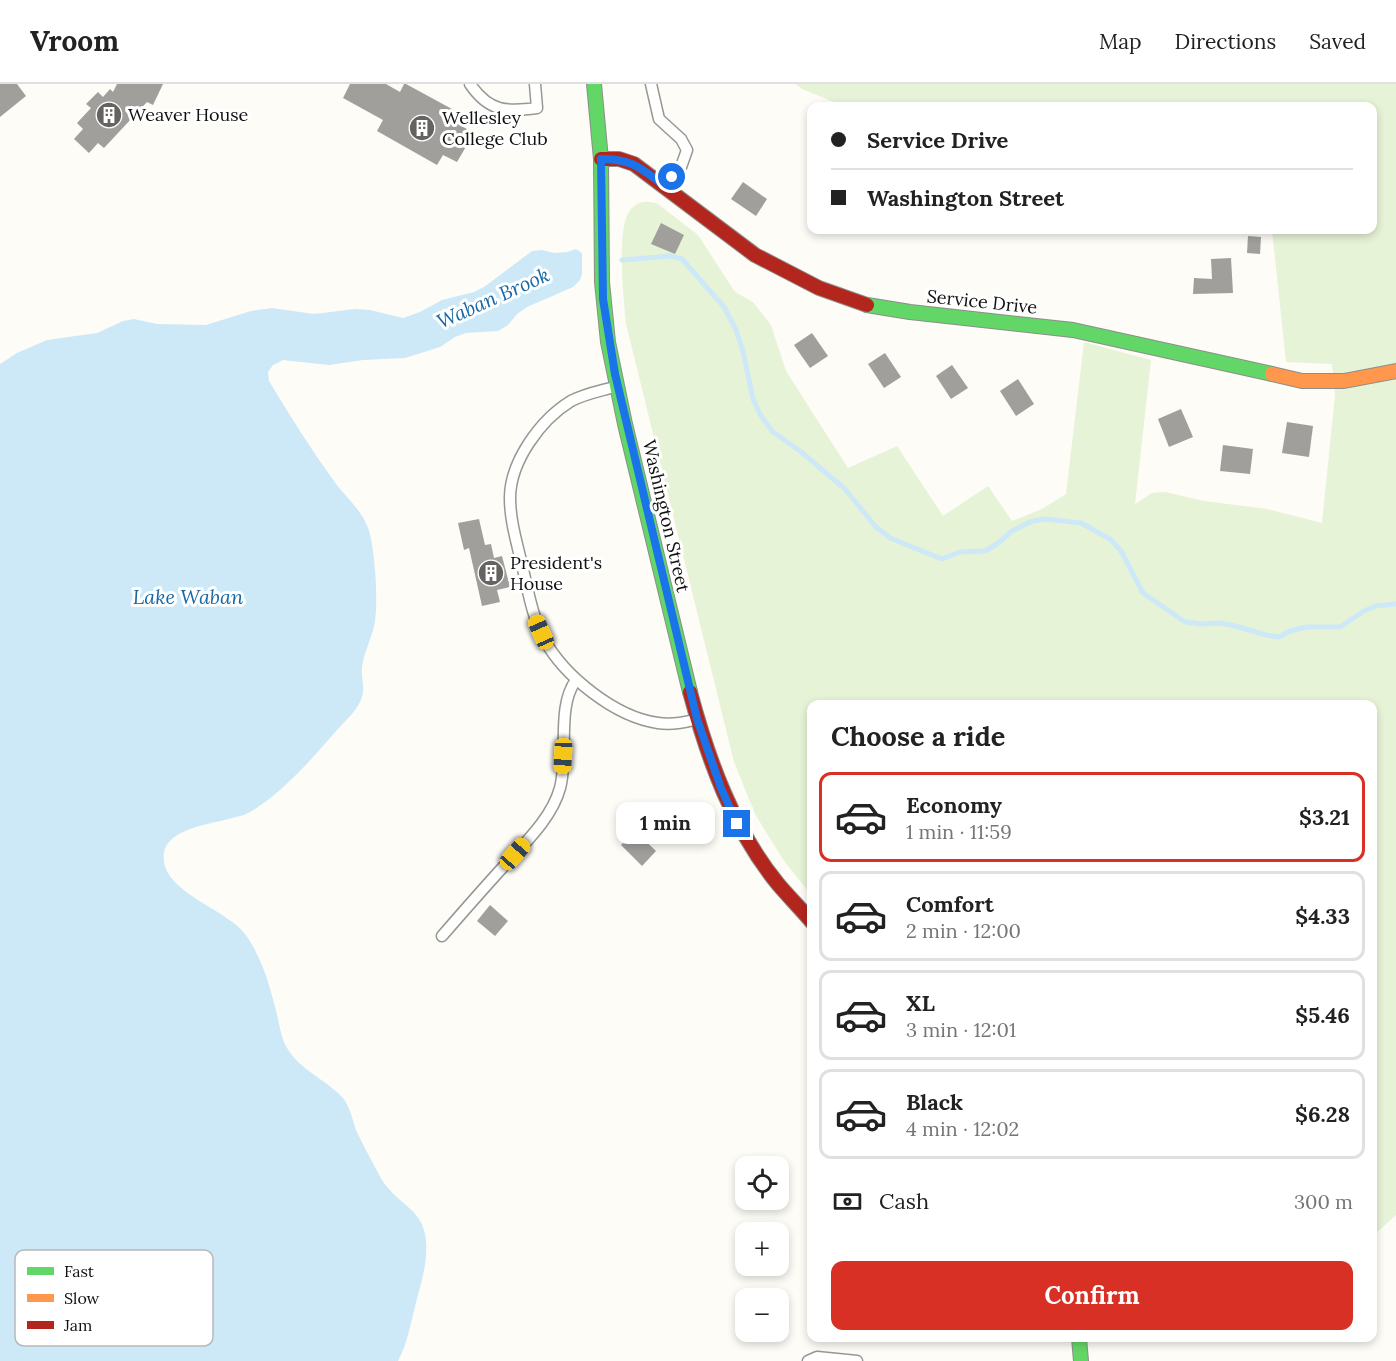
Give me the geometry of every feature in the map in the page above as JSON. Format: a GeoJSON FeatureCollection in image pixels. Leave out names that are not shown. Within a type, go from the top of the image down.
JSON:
{"type":"FeatureCollection","features":[{"type":"Feature","properties":{"kind":"main road","name":"Washington Street"},"geometry":{"type":"LineString","coordinates":[[594,84],[601,159],[603,299],[608,342],[697,719],[721,788],[737,824],[767,873],[807,917]]}},
{"type":"Feature","properties":{"kind":"main road","name":"Service Drive"},"geometry":{"type":"LineString","coordinates":[[601,159],[619,159],[634,164],[755,255],[810,285],[858,303],[904,311],[1073,330],[1302,381],[1344,381],[1396,371]]}},
{"type":"Feature","properties":{"kind":"main road"},"geometry":{"type":"LineString","coordinates":[[1079,1342],[1080,1361]]}},
{"type":"Feature","properties":{"kind":"lane"},"geometry":{"type":"LineString","coordinates":[[470,84],[484,100],[509,111],[537,108],[535,84]]}},
{"type":"Feature","properties":{"kind":"lane"},"geometry":{"type":"LineString","coordinates":[[651,84],[659,120],[681,140],[687,150],[684,162],[665,186]]}},
{"type":"Feature","properties":{"kind":"lane"},"geometry":{"type":"LineString","coordinates":[[617,386],[571,401],[554,415],[533,439],[520,458],[513,475],[511,508],[514,532],[536,620],[552,651],[576,680],[613,705],[650,722],[672,724],[697,719]]}},
{"type":"Feature","properties":{"kind":"lane"},"geometry":{"type":"LineString","coordinates":[[442,936],[530,837],[554,802],[560,789],[562,775],[567,698],[576,680]]}},
{"type":"Feature","properties":{"kind":"lane"},"geometry":{"type":"LineString","coordinates":[[808,1361],[817,1357],[857,1361]]}},
{"type":"Feature","properties":{"kind":"green space"},"geometry":{"type":"Polygon","coordinates":[[[796,84],[1396,84],[1396,1215],[1377,1232],[1377,700],[807,700],[807,890],[782,858],[755,814],[734,762],[626,324],[622,250],[625,222],[629,212],[642,202],[658,204],[698,235],[735,292],[753,302],[771,325],[786,371],[848,468],[897,446],[943,516],[988,486],[1012,521],[1042,509],[1066,494],[1084,342],[1151,360],[1135,504],[1152,493],[1165,492],[1204,501],[1267,509],[1322,523],[1335,395],[1332,364],[1286,362],[1272,234],[1377,234],[1377,102],[834,102],[802,89],[796,84]]]}},
{"type":"Feature","properties":{"kind":"water","name":"Lake Waban"},"geometry":{"type":"Polygon","coordinates":[[[576,249],[582,253],[580,280],[573,287],[527,307],[498,331],[466,333],[440,347],[405,358],[363,360],[329,365],[283,360],[273,365],[268,372],[269,381],[301,433],[336,484],[358,510],[368,528],[374,562],[376,605],[374,626],[362,667],[363,693],[358,706],[351,715],[307,764],[276,794],[241,816],[183,832],[172,839],[165,849],[164,862],[168,873],[176,883],[187,893],[237,925],[245,934],[263,969],[287,1048],[292,1056],[342,1097],[349,1108],[358,1135],[381,1179],[419,1219],[426,1241],[425,1267],[407,1338],[398,1361],[0,1361],[0,364],[17,353],[47,340],[97,333],[123,321],[134,319],[157,324],[206,325],[251,311],[272,308],[314,314],[355,309],[370,310],[403,318],[442,300],[474,292],[484,287],[532,251],[567,252],[576,249]]]}},
{"type":"Feature","properties":{"kind":"building"},"geometry":{"type":"Polygon","coordinates":[[[0,84],[17,84],[26,96],[0,117],[0,84]]]}},
{"type":"Feature","properties":{"kind":"building","name":"Weaver House"},"geometry":{"type":"Polygon","coordinates":[[[117,84],[163,84],[153,105],[147,102],[104,148],[98,143],[89,153],[74,139],[83,129],[77,123],[91,108],[86,104],[98,92],[103,97],[110,89],[113,92],[117,84]]]}},
{"type":"Feature","properties":{"kind":"building","name":"Wellesley College Club"},"geometry":{"type":"Polygon","coordinates":[[[350,84],[386,84],[400,92],[406,84],[463,115],[458,124],[474,133],[457,162],[443,155],[437,165],[377,131],[383,120],[343,98],[350,84]]]}},
{"type":"Feature","properties":{"kind":"building"},"geometry":{"type":"Polygon","coordinates":[[[743,182],[767,199],[756,216],[731,199],[743,182]]]}},
{"type":"Feature","properties":{"kind":"building"},"geometry":{"type":"Polygon","coordinates":[[[661,223],[684,235],[675,254],[651,244],[661,223]]]}},
{"type":"Feature","properties":{"kind":"building"},"geometry":{"type":"Polygon","coordinates":[[[1248,236],[1261,237],[1260,254],[1247,253],[1248,236]]]}},
{"type":"Feature","properties":{"kind":"building"},"geometry":{"type":"Polygon","coordinates":[[[1231,258],[1233,293],[1193,294],[1194,278],[1212,279],[1211,259],[1231,258]]]}},
{"type":"Feature","properties":{"kind":"building"},"geometry":{"type":"Polygon","coordinates":[[[812,333],[828,356],[810,368],[794,345],[812,333]]]}},
{"type":"Feature","properties":{"kind":"building"},"geometry":{"type":"Polygon","coordinates":[[[885,353],[901,377],[884,388],[868,364],[885,353]]]}},
{"type":"Feature","properties":{"kind":"building"},"geometry":{"type":"Polygon","coordinates":[[[952,365],[968,388],[951,399],[936,376],[952,365]]]}},
{"type":"Feature","properties":{"kind":"building"},"geometry":{"type":"Polygon","coordinates":[[[1018,379],[1034,404],[1016,416],[1000,391],[1018,379]]]}},
{"type":"Feature","properties":{"kind":"building"},"geometry":{"type":"Polygon","coordinates":[[[1181,409],[1193,437],[1169,447],[1158,419],[1181,409]]]}},
{"type":"Feature","properties":{"kind":"building"},"geometry":{"type":"Polygon","coordinates":[[[1287,422],[1313,426],[1309,457],[1282,453],[1287,422]]]}},
{"type":"Feature","properties":{"kind":"building"},"geometry":{"type":"Polygon","coordinates":[[[1223,445],[1253,449],[1250,474],[1220,471],[1223,445]]]}},
{"type":"Feature","properties":{"kind":"building","name":"President's House"},"geometry":{"type":"Polygon","coordinates":[[[479,519],[485,545],[491,544],[494,558],[502,556],[510,587],[497,590],[500,602],[482,606],[469,548],[464,550],[458,523],[479,519]]]}},
{"type":"Feature","properties":{"kind":"building"},"geometry":{"type":"Polygon","coordinates":[[[635,831],[656,851],[642,866],[621,845],[635,831]]]}},
{"type":"Feature","properties":{"kind":"building"},"geometry":{"type":"Polygon","coordinates":[[[490,905],[508,921],[495,936],[477,921],[490,905]]]}},
{"type":"Feature","properties":{"kind":"waterway","name":"Waban Brook"},"geometry":{"type":"LineString","coordinates":[[622,260],[670,256],[682,259],[724,307],[736,330],[753,399],[761,416],[773,432],[800,451],[845,489],[875,526],[890,538],[942,559],[960,552],[985,551],[1012,531],[1032,521],[1046,519],[1081,523],[1110,539],[1121,551],[1143,593],[1185,622],[1232,625],[1279,637],[1290,631],[1307,627],[1340,627],[1376,606],[1396,604]]}},
{"type":"Feature","properties":{"kind":"traffic: fast"},"geometry":{"type":"LineString","coordinates":[[594,84],[601,159],[602,282],[608,342],[625,424],[690,692]]}},
{"type":"Feature","properties":{"kind":"traffic: fast"},"geometry":{"type":"LineString","coordinates":[[867,305],[1073,330],[1272,374]]}},
{"type":"Feature","properties":{"kind":"traffic: fast"},"geometry":{"type":"LineString","coordinates":[[1079,1342],[1081,1361]]}},
{"type":"Feature","properties":{"kind":"traffic: slow"},"geometry":{"type":"LineString","coordinates":[[1272,374],[1302,381],[1344,381],[1396,371]]}},
{"type":"Feature","properties":{"kind":"traffic: jam"},"geometry":{"type":"LineString","coordinates":[[601,159],[619,159],[634,164],[755,255],[819,288],[867,305]]}},
{"type":"Feature","properties":{"kind":"traffic: jam"},"geometry":{"type":"LineString","coordinates":[[690,692],[705,743],[735,817],[762,863],[807,916]]}},
{"type":"Feature","properties":{"kind":"place","name":"Weaver House"},"geometry":{"type":"Point","coordinates":[109,115]}},
{"type":"Feature","properties":{"kind":"place","name":"Wellesley College Club"},"geometry":{"type":"Point","coordinates":[422,128]}},
{"type":"Feature","properties":{"kind":"place","name":"President's House"},"geometry":{"type":"Point","coordinates":[491,573]}},
{"type":"Feature","properties":{"kind":"route"},"geometry":{"type":"LineString","coordinates":[[672,177],[665,186],[634,164],[619,159],[601,159],[603,299],[608,342],[617,386],[692,700],[708,754],[737,824]]}}]}
